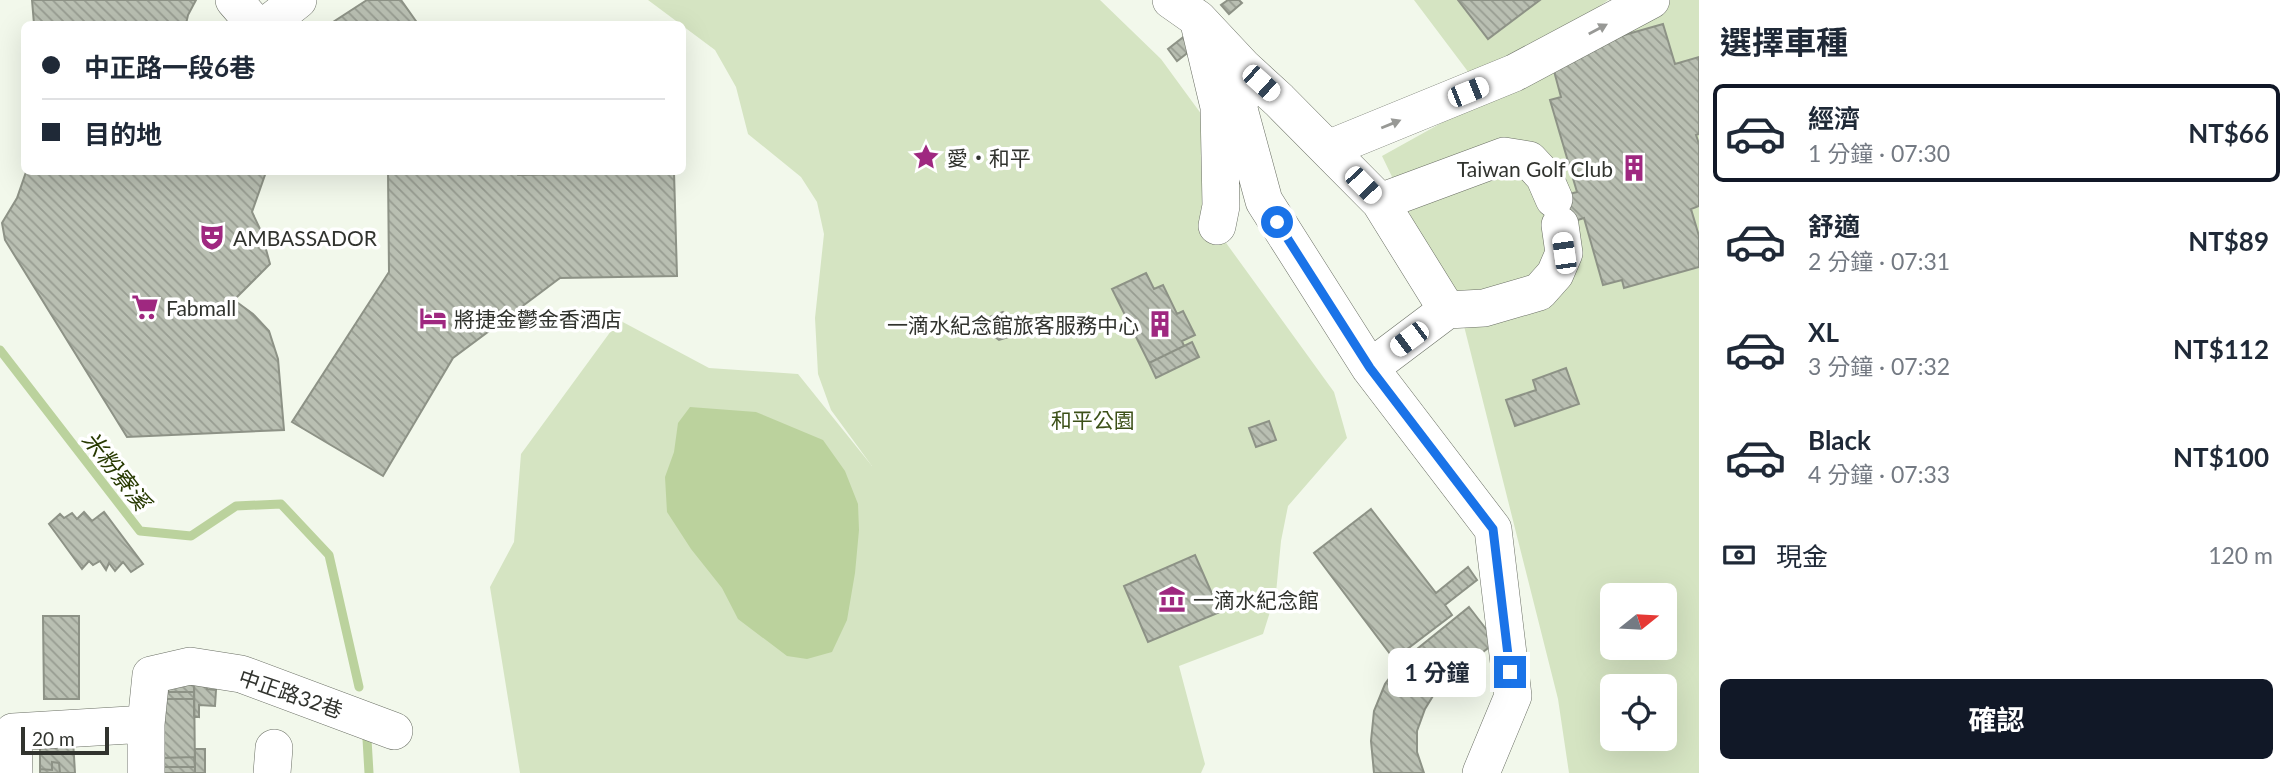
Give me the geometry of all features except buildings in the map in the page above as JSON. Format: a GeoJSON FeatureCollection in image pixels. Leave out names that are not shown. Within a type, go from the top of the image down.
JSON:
{"type":"FeatureCollection","features":[{"type":"Feature","properties":{"kind":"street"},"geometry":{"type":"LineString","coordinates":[[234,0],[252,21]]}},
{"type":"Feature","properties":{"kind":"street"},"geometry":{"type":"LineString","coordinates":[[272,21],[298,0]]}},
{"type":"Feature","properties":{"kind":"street"},"geometry":{"type":"LineString","coordinates":[[1328,149],[1514,74],[1651,0]]}},
{"type":"Feature","properties":{"kind":"street"},"geometry":{"type":"LineString","coordinates":[[1194,6],[1243,67],[1380,202],[1447,310]]}},
{"type":"Feature","properties":{"kind":"street"},"geometry":{"type":"LineString","coordinates":[[1194,6],[1219,107],[1221,206],[1216,226]]}},
{"type":"Feature","properties":{"kind":"street"},"geometry":{"type":"LineString","coordinates":[[1243,67],[1239,109],[1264,201],[1370,368],[1493,529],[1513,696],[1481,773]]}},
{"type":"Feature","properties":{"kind":"street"},"geometry":{"type":"LineString","coordinates":[[1370,368],[1447,310],[1484,308],[1539,292],[1555,274],[1564,253],[1557,212],[1544,176],[1529,160],[1504,156],[1380,202]]}},
{"type":"Feature","properties":{"kind":"street","name":"中正路32巷"},"geometry":{"type":"LineString","coordinates":[[146,773],[146,724],[151,675],[190,666],[241,674],[394,731]]}},
{"type":"Feature","properties":{"kind":"street"},"geometry":{"type":"LineString","coordinates":[[14,773],[13,732],[146,724]]}},
{"type":"Feature","properties":{"kind":"green space","name":"和平公園"},"geometry":{"type":"Polygon","coordinates":[[[648,0],[1100,0],[1161,59],[1210,126],[1216,229],[1334,392],[1347,438],[1288,506],[1281,541],[1276,593],[1263,634],[1179,666],[1205,764],[1201,773],[520,773],[490,587],[514,542],[521,454],[619,320],[709,368],[798,374],[872,466],[831,410],[818,374],[815,318],[824,234],[817,202],[801,177],[748,134],[736,87],[715,50],[686,28],[686,21],[676,21],[648,0]]]}},
{"type":"Feature","properties":{"kind":"green space"},"geometry":{"type":"Polygon","coordinates":[[[1414,0],[1608,0],[1524,63],[1469,73],[1414,0]]]}},
{"type":"Feature","properties":{"kind":"green space"},"geometry":{"type":"Polygon","coordinates":[[[1663,0],[1699,0],[1699,773],[1569,773],[1558,699],[1464,326],[1382,156],[1663,0]]]}},
{"type":"Feature","properties":{"kind":"shaded area"},"geometry":{"type":"Polygon","coordinates":[[[690,407],[756,412],[823,440],[845,471],[858,504],[859,530],[847,620],[832,652],[807,659],[787,656],[738,619],[722,588],[691,549],[667,512],[665,477],[674,452],[678,423],[690,407]]]}},
{"type":"Feature","properties":{"kind":"waterway","name":"米粉寮溪"},"geometry":{"type":"LineString","coordinates":[[0,350],[140,531],[191,536],[236,506],[281,504],[329,555],[359,687]]}},
{"type":"Feature","properties":{"kind":"waterway","name":"米粉寮溪"},"geometry":{"type":"LineString","coordinates":[[367,739],[369,773]]}},
{"type":"Feature","properties":{"kind":"place","name":"愛‧和平"},"geometry":{"type":"Point","coordinates":[926,157]}},
{"type":"Feature","properties":{"kind":"place","name":"Taiwan Golf Club"},"geometry":{"type":"Point","coordinates":[1634,168]}},
{"type":"Feature","properties":{"kind":"place","name":"AMBASSADOR"},"geometry":{"type":"Point","coordinates":[212,237]}},
{"type":"Feature","properties":{"kind":"place","name":"Fabmall"},"geometry":{"type":"Point","coordinates":[145,307]}},
{"type":"Feature","properties":{"kind":"place","name":"將捷金鬱金香酒店"},"geometry":{"type":"Point","coordinates":[433,318]}},
{"type":"Feature","properties":{"kind":"place","name":"一滴水紀念館旅客服務中心"},"geometry":{"type":"Point","coordinates":[1160,324]}},
{"type":"Feature","properties":{"kind":"place","name":"一滴水紀念館"},"geometry":{"type":"Point","coordinates":[1172,599]}},
{"type":"Feature","properties":{"kind":"route"},"geometry":{"type":"LineString","coordinates":[[1277,222],[1370,368],[1493,529],[1510,672]]}}]}
